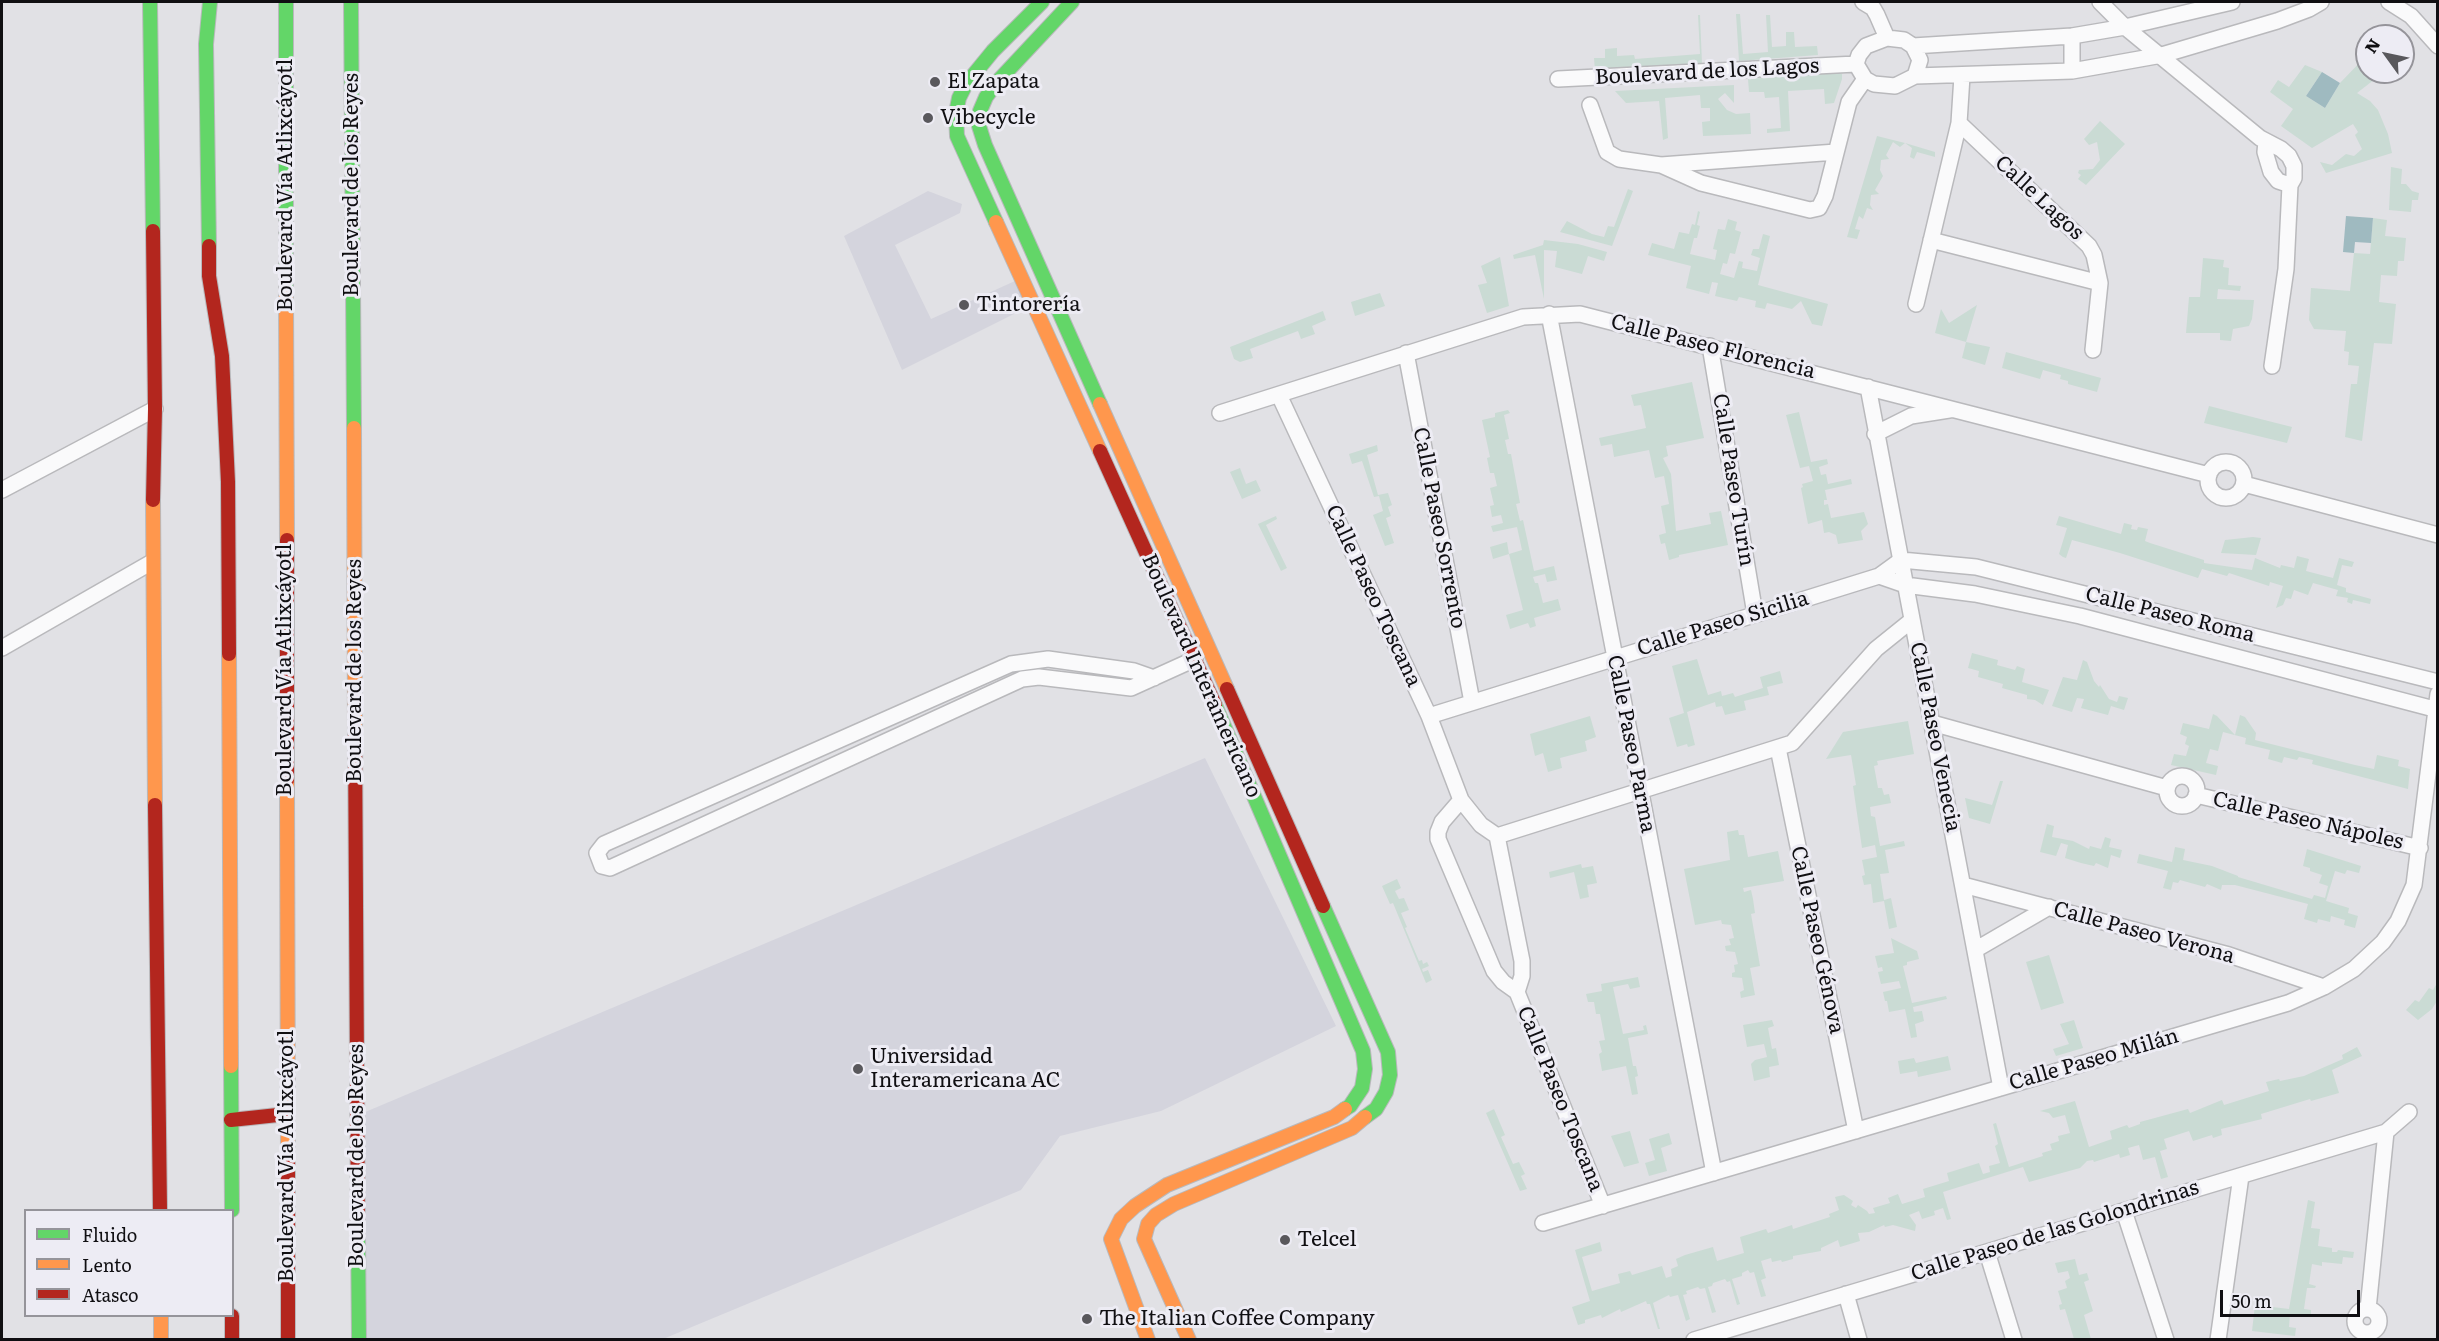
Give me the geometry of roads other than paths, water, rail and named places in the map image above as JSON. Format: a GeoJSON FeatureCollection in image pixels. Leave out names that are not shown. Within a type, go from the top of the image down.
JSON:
{"type":"FeatureCollection","features":[{"type":"Feature","properties":{"kind":"main road"},"geometry":{"type":"LineString","coordinates":[[150,2],[155,409],[152,562],[160,1209]]}},
{"type":"Feature","properties":{"kind":"main road"},"geometry":{"type":"LineString","coordinates":[[210,2],[206,44],[209,276],[222,356],[228,482],[232,1209]]}},
{"type":"Feature","properties":{"kind":"main road","name":"Boulevard Vía Atlixcáyotl"},"geometry":{"type":"LineString","coordinates":[[285,2],[288,1340]]}},
{"type":"Feature","properties":{"kind":"main road","name":"Boulevard de los Reyes"},"geometry":{"type":"LineString","coordinates":[[351,2],[359,1340]]}},
{"type":"Feature","properties":{"kind":"main road","name":"Boulevard Interamericano"},"geometry":{"type":"LineString","coordinates":[[1042,2],[993,51],[966,84],[956,113],[957,135],[1195,659],[1363,1051],[1365,1069],[1362,1088],[1350,1106],[1334,1117],[1167,1185],[1135,1206],[1121,1219],[1111,1239],[1148,1340]]}},
{"type":"Feature","properties":{"kind":"main road","name":"Boulevard Interamericano"},"geometry":{"type":"LineString","coordinates":[[1072,2],[999,80],[980,111],[979,126],[995,167],[1388,1052],[1390,1075],[1386,1092],[1376,1109],[1352,1128],[1174,1204],[1156,1215],[1148,1224],[1144,1239],[1189,1340]]}},
{"type":"Feature","properties":{"kind":"main road"},"geometry":{"type":"LineString","coordinates":[[231,1120],[287,1114]]}},
{"type":"Feature","properties":{"kind":"main road"},"geometry":{"type":"LineString","coordinates":[[161,1317],[161,1340]]}},
{"type":"Feature","properties":{"kind":"main road"},"geometry":{"type":"LineString","coordinates":[[232,1317],[232,1340]]}},
{"type":"Feature","properties":{"kind":"street"},"geometry":{"type":"LineString","coordinates":[[1863,2],[1873,9],[1887,38]]}},
{"type":"Feature","properties":{"kind":"street"},"geometry":{"type":"LineString","coordinates":[[2100,2],[2125,27],[2266,142],[2282,149],[2294,166],[2294,178],[2290,185],[2286,269],[2272,366]]}},
{"type":"Feature","properties":{"kind":"street"},"geometry":{"type":"LineString","coordinates":[[1913,46],[2072,36],[2125,27],[2232,2]]}},
{"type":"Feature","properties":{"kind":"street"},"geometry":{"type":"LineString","coordinates":[[1915,76],[1920,60],[1919,53],[1904,40],[1887,38],[1866,46],[1856,64],[1865,80],[1874,84],[1894,86],[1915,76],[2072,71],[2162,56],[2277,21],[2321,2]]}},
{"type":"Feature","properties":{"kind":"street"},"geometry":{"type":"LineString","coordinates":[[2390,2],[2410,16],[2438,46]]}},
{"type":"Feature","properties":{"kind":"street"},"geometry":{"type":"LineString","coordinates":[[2072,36],[2072,71]]}},
{"type":"Feature","properties":{"kind":"street","name":"Boulevard de los Lagos"},"geometry":{"type":"LineString","coordinates":[[1558,79],[1856,64]]}},
{"type":"Feature","properties":{"kind":"street"},"geometry":{"type":"LineString","coordinates":[[1916,304],[1959,123],[1962,76]]}},
{"type":"Feature","properties":{"kind":"street"},"geometry":{"type":"LineString","coordinates":[[1660,165],[1701,183],[1810,210],[1819,208],[1825,196],[1849,102],[1865,80]]}},
{"type":"Feature","properties":{"kind":"street"},"geometry":{"type":"LineString","coordinates":[[1590,105],[1607,152],[1612,157],[1660,165],[1836,152]]}},
{"type":"Feature","properties":{"kind":"street","name":"Calle Lagos"},"geometry":{"type":"LineString","coordinates":[[1959,123],[2090,246],[2100,283],[2093,350]]}},
{"type":"Feature","properties":{"kind":"street"},"geometry":{"type":"LineString","coordinates":[[2266,142],[2265,152],[2271,172],[2278,181],[2290,185]]}},
{"type":"Feature","properties":{"kind":"street","name":"Calle Lagos"},"geometry":{"type":"LineString","coordinates":[[1931,240],[2100,283]]}},
{"type":"Feature","properties":{"kind":"street","name":"Calle Paseo Parma"},"geometry":{"type":"LineString","coordinates":[[1550,314],[1614,659],[1714,1173]]}},
{"type":"Feature","properties":{"kind":"street","name":"Calle Paseo Florencia"},"geometry":{"type":"LineString","coordinates":[[1221,413],[1523,317],[1580,314],[2209,475]]}},
{"type":"Feature","properties":{"kind":"street","name":"Calle Paseo Turín"},"geometry":{"type":"LineString","coordinates":[[1710,346],[1755,614]]}},
{"type":"Feature","properties":{"kind":"street","name":"Calle Paseo Sorrento"},"geometry":{"type":"LineString","coordinates":[[1406,353],[1472,702]]}},
{"type":"Feature","properties":{"kind":"street","name":"Calle Paseo Venecia"},"geometry":{"type":"LineString","coordinates":[[1868,387],[1875,434],[2001,1088]]}},
{"type":"Feature","properties":{"kind":"street","name":"Calle Paseo Toscana"},"geometry":{"type":"LineString","coordinates":[[1279,394],[1429,716],[1461,800],[1481,825],[1497,836],[1522,962],[1522,976],[1517,992]]}},
{"type":"Feature","properties":{"kind":"street"},"geometry":{"type":"LineString","coordinates":[[2,490],[155,409]]}},
{"type":"Feature","properties":{"kind":"street"},"geometry":{"type":"LineString","coordinates":[[1875,434],[1911,417],[1953,409]]}},
{"type":"Feature","properties":{"kind":"street"},"geometry":{"type":"LineString","coordinates":[[2231,462],[2242,471],[2244,484],[2236,495],[2222,497],[2211,488],[2209,475],[2217,464],[2231,462]]}},
{"type":"Feature","properties":{"kind":"street"},"geometry":{"type":"LineString","coordinates":[[2244,484],[2438,535]]}},
{"type":"Feature","properties":{"kind":"street","name":"Calle Paseo Sicilia"},"geometry":{"type":"LineString","coordinates":[[1429,716],[1879,576],[1900,560]]}},
{"type":"Feature","properties":{"kind":"street","name":"Calle Paseo Roma"},"geometry":{"type":"LineString","coordinates":[[1900,560],[1976,567],[2438,682]]}},
{"type":"Feature","properties":{"kind":"street"},"geometry":{"type":"LineString","coordinates":[[2,648],[152,562]]}},
{"type":"Feature","properties":{"kind":"street"},"geometry":{"type":"LineString","coordinates":[[1879,576],[1905,585]]}},
{"type":"Feature","properties":{"kind":"street","name":"Calle Paseo Roma"},"geometry":{"type":"LineString","coordinates":[[1905,585],[1976,594],[2080,616],[2437,704]]}},
{"type":"Feature","properties":{"kind":"street"},"geometry":{"type":"LineString","coordinates":[[1497,836],[1792,743],[1876,649],[1912,620]]}},
{"type":"Feature","properties":{"kind":"street"},"geometry":{"type":"LineString","coordinates":[[1154,678],[1134,671],[1048,659],[1011,664],[604,844],[597,853],[602,866],[610,868],[1027,678],[1094,682],[1131,688],[1154,678],[1195,659]]}},
{"type":"Feature","properties":{"kind":"street"},"geometry":{"type":"LineString","coordinates":[[1024,661],[1027,678]]}},
{"type":"Feature","properties":{"kind":"street","name":"Calle Paseo Milán"},"geometry":{"type":"LineString","coordinates":[[1543,1223],[2288,1003],[2324,987],[2354,969],[2383,942],[2398,921],[2414,885],[2437,704]]}},
{"type":"Feature","properties":{"kind":"street"},"geometry":{"type":"LineString","coordinates":[[1932,723],[2167,788]]}},
{"type":"Feature","properties":{"kind":"street","name":"Calle Paseo Génova"},"geometry":{"type":"LineString","coordinates":[[1778,748],[1856,1131]]}},
{"type":"Feature","properties":{"kind":"street"},"geometry":{"type":"LineString","coordinates":[[806,755],[814,774]]}},
{"type":"Feature","properties":{"kind":"street"},"geometry":{"type":"LineString","coordinates":[[2186,776],[2195,783],[2196,795],[2190,804],[2178,806],[2169,799],[2167,788],[2174,778],[2186,776]]}},
{"type":"Feature","properties":{"kind":"street","name":"Calle Paseo Nápoles"},"geometry":{"type":"LineString","coordinates":[[2196,795],[2420,848]]}},
{"type":"Feature","properties":{"kind":"street","name":"Calle Paseo Toscana"},"geometry":{"type":"LineString","coordinates":[[1461,800],[1442,822],[1438,839],[1494,971],[1503,982],[1517,992],[1603,1206]]}},
{"type":"Feature","properties":{"kind":"street","name":"Calle Paseo Verona"},"geometry":{"type":"LineString","coordinates":[[1963,885],[2229,955],[2324,987]]}},
{"type":"Feature","properties":{"kind":"street"},"geometry":{"type":"LineString","coordinates":[[1975,950],[2049,908]]}},
{"type":"Feature","properties":{"kind":"street","name":"Calle Paseo de las Golondrinas"},"geometry":{"type":"LineString","coordinates":[[1702,1338],[2386,1132],[2409,1112]]}},
{"type":"Feature","properties":{"kind":"street"},"geometry":{"type":"LineString","coordinates":[[2365,1336],[2358,1329],[2355,1320],[2360,1311],[2368,1309],[2386,1132]]}},
{"type":"Feature","properties":{"kind":"street"},"geometry":{"type":"LineString","coordinates":[[2218,1340],[2241,1176]]}},
{"type":"Feature","properties":{"kind":"street"},"geometry":{"type":"LineString","coordinates":[[2124,1211],[2166,1340]]}},
{"type":"Feature","properties":{"kind":"street"},"geometry":{"type":"LineString","coordinates":[[1987,1252],[2014,1340]]}},
{"type":"Feature","properties":{"kind":"street"},"geometry":{"type":"LineString","coordinates":[[1846,1294],[1859,1340]]}},
{"type":"Feature","properties":{"kind":"water"},"geometry":{"type":"Polygon","coordinates":[[[2322,72],[2340,83],[2325,108],[2306,96],[2322,72]]]}},
{"type":"Feature","properties":{"kind":"water"},"geometry":{"type":"Polygon","coordinates":[[[2346,216],[2373,218],[2371,243],[2355,242],[2354,253],[2343,252],[2346,216]]]}},
{"type":"Feature","properties":{"kind":"place","name":"El Zapata"},"geometry":{"type":"Point","coordinates":[935,82]}},
{"type":"Feature","properties":{"kind":"place","name":"Vibecycle"},"geometry":{"type":"Point","coordinates":[928,118]}},
{"type":"Feature","properties":{"kind":"place","name":"Tintorería"},"geometry":{"type":"Point","coordinates":[964,305]}},
{"type":"Feature","properties":{"kind":"place","name":"Universidad Interamericana AC"},"geometry":{"type":"Point","coordinates":[858,1069]}},
{"type":"Feature","properties":{"kind":"place","name":"Telcel"},"geometry":{"type":"Point","coordinates":[1285,1240]}},
{"type":"Feature","properties":{"kind":"place","name":"The Italian Coffee Company"},"geometry":{"type":"Point","coordinates":[1087,1319]}}]}
